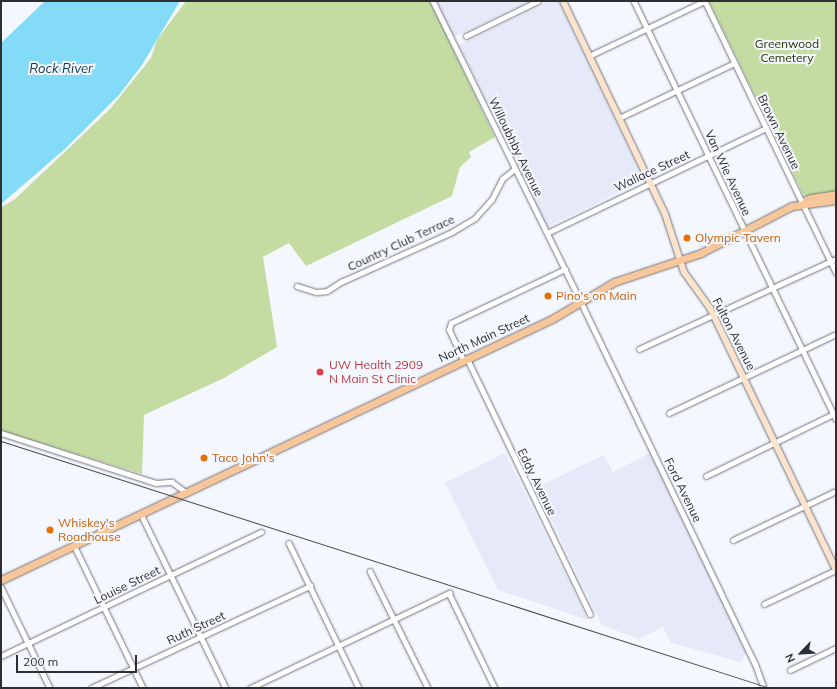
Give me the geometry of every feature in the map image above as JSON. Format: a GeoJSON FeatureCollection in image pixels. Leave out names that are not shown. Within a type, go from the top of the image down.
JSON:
{"type":"FeatureCollection","features":[{"type":"Feature","properties":{"kind":"main road","name":"North Main Street"},"geometry":{"type":"LineString","coordinates":[[804,204],[811,198],[836,194]]}},
{"type":"Feature","properties":{"kind":"main road","name":"North Main Street"},"geometry":{"type":"LineString","coordinates":[[1,580],[552,319],[614,282],[705,251],[744,229],[792,206],[804,204],[809,205],[836,200]]}},
{"type":"Feature","properties":{"kind":"street","name":"Willoubhby Avenue"},"geometry":{"type":"LineString","coordinates":[[433,1],[581,302]]}},
{"type":"Feature","properties":{"kind":"street"},"geometry":{"type":"LineString","coordinates":[[466,36],[538,1]]}},
{"type":"Feature","properties":{"kind":"street","name":"Fulton Avenue"},"geometry":{"type":"LineString","coordinates":[[563,1],[665,214],[679,260],[686,276],[714,315],[836,570]]}},
{"type":"Feature","properties":{"kind":"street","name":"Van Wie Avenue"},"geometry":{"type":"LineString","coordinates":[[634,1],[835,416]]}},
{"type":"Feature","properties":{"kind":"street"},"geometry":{"type":"LineString","coordinates":[[589,56],[705,1]]}},
{"type":"Feature","properties":{"kind":"street","name":"Brown Avenue"},"geometry":{"type":"LineString","coordinates":[[705,1],[766,128],[834,261],[836,272]]}},
{"type":"Feature","properties":{"kind":"street"},"geometry":{"type":"LineString","coordinates":[[619,118],[735,63]]}},
{"type":"Feature","properties":{"kind":"street","name":"Wallace Street"},"geometry":{"type":"LineString","coordinates":[[547,233],[650,182],[766,128]]}},
{"type":"Feature","properties":{"kind":"street","name":"Country Club Terrace"},"geometry":{"type":"LineString","coordinates":[[297,286],[317,292],[327,291],[368,269],[452,232],[475,218],[492,199],[502,180],[515,169]]}},
{"type":"Feature","properties":{"kind":"street"},"geometry":{"type":"LineString","coordinates":[[640,349],[834,261]]}},
{"type":"Feature","properties":{"kind":"street","name":"Eddy Avenue"},"geometry":{"type":"LineString","coordinates":[[565,269],[451,323],[448,330],[465,359],[590,614]]}},
{"type":"Feature","properties":{"kind":"street","name":"Ford Avenue"},"geometry":{"type":"LineString","coordinates":[[581,302],[755,664],[764,688]]}},
{"type":"Feature","properties":{"kind":"street"},"geometry":{"type":"LineString","coordinates":[[669,413],[836,334]]}},
{"type":"Feature","properties":{"kind":"street"},"geometry":{"type":"LineString","coordinates":[[706,476],[775,442],[835,416]]}},
{"type":"Feature","properties":{"kind":"street"},"geometry":{"type":"LineString","coordinates":[[1,433],[156,483],[172,482],[186,492]]}},
{"type":"Feature","properties":{"kind":"street"},"geometry":{"type":"LineString","coordinates":[[733,540],[836,491]]}},
{"type":"Feature","properties":{"kind":"street"},"geometry":{"type":"LineString","coordinates":[[141,514],[226,688]]}},
{"type":"Feature","properties":{"kind":"street","name":"Louise Street"},"geometry":{"type":"LineString","coordinates":[[1,656],[261,532]]}},
{"type":"Feature","properties":{"kind":"street"},"geometry":{"type":"LineString","coordinates":[[289,542],[359,688]]}},
{"type":"Feature","properties":{"kind":"street"},"geometry":{"type":"LineString","coordinates":[[74,545],[143,688]]}},
{"type":"Feature","properties":{"kind":"street"},"geometry":{"type":"LineString","coordinates":[[764,604],[836,570]]}},
{"type":"Feature","properties":{"kind":"street"},"geometry":{"type":"LineString","coordinates":[[370,571],[428,688]]}},
{"type":"Feature","properties":{"kind":"street","name":"Ruth Street"},"geometry":{"type":"LineString","coordinates":[[91,688],[310,586]]}},
{"type":"Feature","properties":{"kind":"street"},"geometry":{"type":"LineString","coordinates":[[1,587],[50,688]]}},
{"type":"Feature","properties":{"kind":"street"},"geometry":{"type":"LineString","coordinates":[[250,688],[394,621],[449,593],[495,688]]}},
{"type":"Feature","properties":{"kind":"street"},"geometry":{"type":"LineString","coordinates":[[790,670],[836,648]]}},
{"type":"Feature","properties":{"kind":"shaded area"},"geometry":{"type":"Polygon","coordinates":[[[436,1],[530,1],[454,37],[436,1]]]}},
{"type":"Feature","properties":{"kind":"shaded area"},"geometry":{"type":"Polygon","coordinates":[[[550,1],[558,1],[644,180],[547,227],[459,45],[550,1]]]}},
{"type":"Feature","properties":{"kind":"shaded area"},"geometry":{"type":"Polygon","coordinates":[[[505,453],[588,620],[498,590],[445,483],[505,453]]]}},
{"type":"Feature","properties":{"kind":"shaded area"},"geometry":{"type":"Polygon","coordinates":[[[650,453],[746,651],[741,662],[671,643],[663,627],[639,639],[602,625],[536,488],[604,455],[613,472],[650,453]]]}},
{"type":"Feature","properties":{"kind":"green space"},"geometry":{"type":"Polygon","coordinates":[[[186,1],[430,1],[495,137],[469,152],[471,157],[460,167],[452,196],[306,266],[289,243],[263,257],[277,347],[224,378],[144,415],[142,474],[1,431],[1,207],[14,200],[110,109],[151,58],[157,40],[186,1]]]}},
{"type":"Feature","properties":{"kind":"green space","name":"Greenwood Cemetery"},"geometry":{"type":"Polygon","coordinates":[[[709,1],[836,1],[836,193],[806,196],[803,194],[709,1]]]}},
{"type":"Feature","properties":{"kind":"water","name":"Rock River"},"geometry":{"type":"Polygon","coordinates":[[[45,1],[180,1],[142,65],[119,95],[66,148],[1,204],[1,43],[45,1]]]}},
{"type":"Feature","properties":{"kind":"railway"},"geometry":{"type":"LineString","coordinates":[[1,441],[770,688]]}},
{"type":"Feature","properties":{"kind":"place","name":"Olympic Tavern"},"geometry":{"type":"Point","coordinates":[687,238]}},
{"type":"Feature","properties":{"kind":"place","name":"Pino's on Main"},"geometry":{"type":"Point","coordinates":[548,296]}},
{"type":"Feature","properties":{"kind":"place","name":"UW Health 2909 N Main St Clinic"},"geometry":{"type":"Point","coordinates":[320,372]}},
{"type":"Feature","properties":{"kind":"place","name":"Taco John's"},"geometry":{"type":"Point","coordinates":[204,458]}},
{"type":"Feature","properties":{"kind":"place","name":"Whiskey's Roadhouse"},"geometry":{"type":"Point","coordinates":[50,530]}}]}
